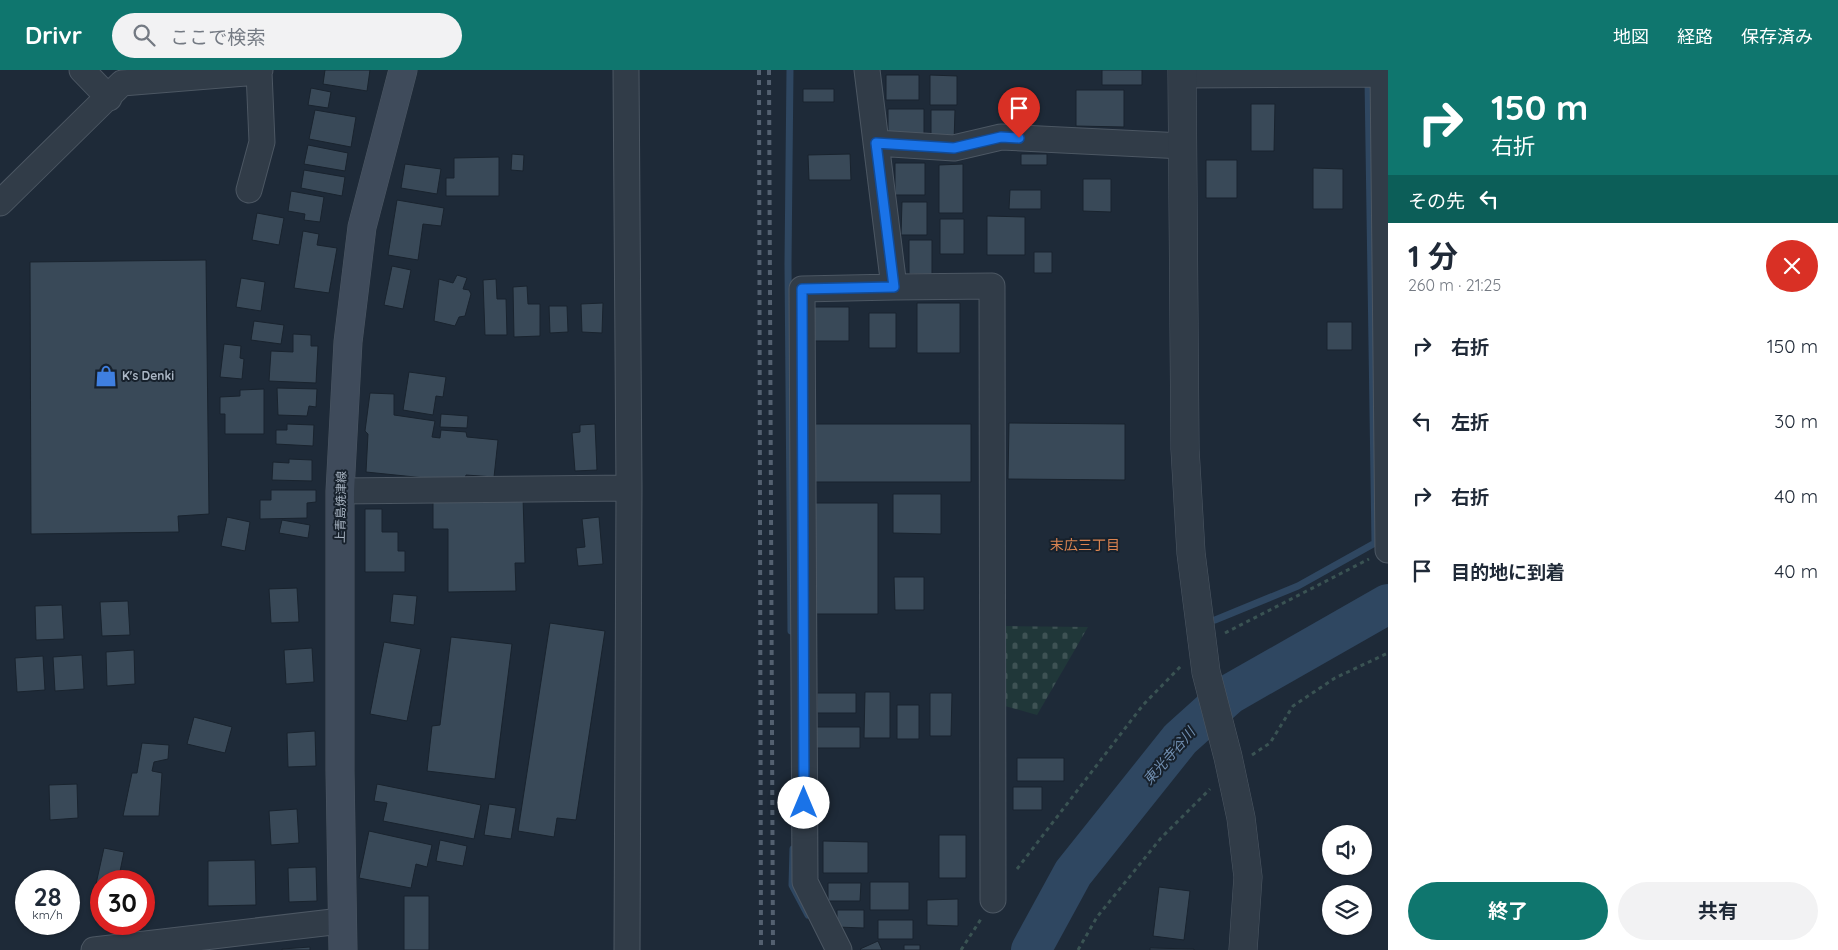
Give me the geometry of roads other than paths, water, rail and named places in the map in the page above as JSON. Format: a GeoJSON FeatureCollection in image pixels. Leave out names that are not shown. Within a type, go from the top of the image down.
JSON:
{"type":"FeatureCollection","features":[{"type":"Feature","properties":{"kind":"main road","name":"上青島焼津線"},"geometry":{"type":"LineString","coordinates":[[343,950],[340,491],[348,342],[362,227],[403,70]]}},
{"type":"Feature","properties":{"kind":"street"},"geometry":{"type":"LineString","coordinates":[[82,70],[109,98]]}},
{"type":"Feature","properties":{"kind":"street"},"geometry":{"type":"LineString","coordinates":[[626,70],[628,488],[627,950]]}},
{"type":"Feature","properties":{"kind":"street"},"geometry":{"type":"LineString","coordinates":[[867,70],[894,287]]}},
{"type":"Feature","properties":{"kind":"street"},"geometry":{"type":"LineString","coordinates":[[0,202],[109,98],[122,83],[259,71],[262,142],[249,190]]}},
{"type":"Feature","properties":{"kind":"street"},"geometry":{"type":"LineString","coordinates":[[1243,950],[1248,877],[1241,818],[1206,672],[1191,553],[1185,449],[1182,72],[1384,73],[1388,550]]}},
{"type":"Feature","properties":{"kind":"street"},"geometry":{"type":"LineString","coordinates":[[876,143],[954,148],[1001,137],[1182,146]]}},
{"type":"Feature","properties":{"kind":"street"},"geometry":{"type":"LineString","coordinates":[[0,176],[0,202]]}},
{"type":"Feature","properties":{"kind":"street"},"geometry":{"type":"LineString","coordinates":[[839,950],[805,882],[802,289],[992,286],[993,900]]}},
{"type":"Feature","properties":{"kind":"street"},"geometry":{"type":"LineString","coordinates":[[340,491],[628,488]]}},
{"type":"Feature","properties":{"kind":"street"},"geometry":{"type":"LineString","coordinates":[[94,950],[342,921]]}},
{"type":"Feature","properties":{"kind":"waterway"},"geometry":{"type":"LineString","coordinates":[[790,70],[788,264],[791,631]]}},
{"type":"Feature","properties":{"kind":"waterway"},"geometry":{"type":"LineString","coordinates":[[1215,620],[1298,586],[1375,543],[1368,79]]}},
{"type":"Feature","properties":{"kind":"waterway","name":"東光寺谷川"},"geometry":{"type":"LineString","coordinates":[[1031,950],[1073,873],[1180,739],[1230,694],[1388,604]]}},
{"type":"Feature","properties":{"kind":"waterway"},"geometry":{"type":"LineString","coordinates":[[793,849],[792,885],[808,915]]}},
{"type":"Feature","properties":{"kind":"railway"},"geometry":{"type":"LineString","coordinates":[[759,70],[761,950]]}},
{"type":"Feature","properties":{"kind":"railway"},"geometry":{"type":"LineString","coordinates":[[769,70],[773,950]]}},
{"type":"Feature","properties":{"kind":"place","name":"K's Denki"},"geometry":{"type":"Point","coordinates":[106,376]}},
{"type":"Feature","properties":{"kind":"district","name":"末広三丁目"},"geometry":{"type":"Point","coordinates":[1085,545]}}]}
